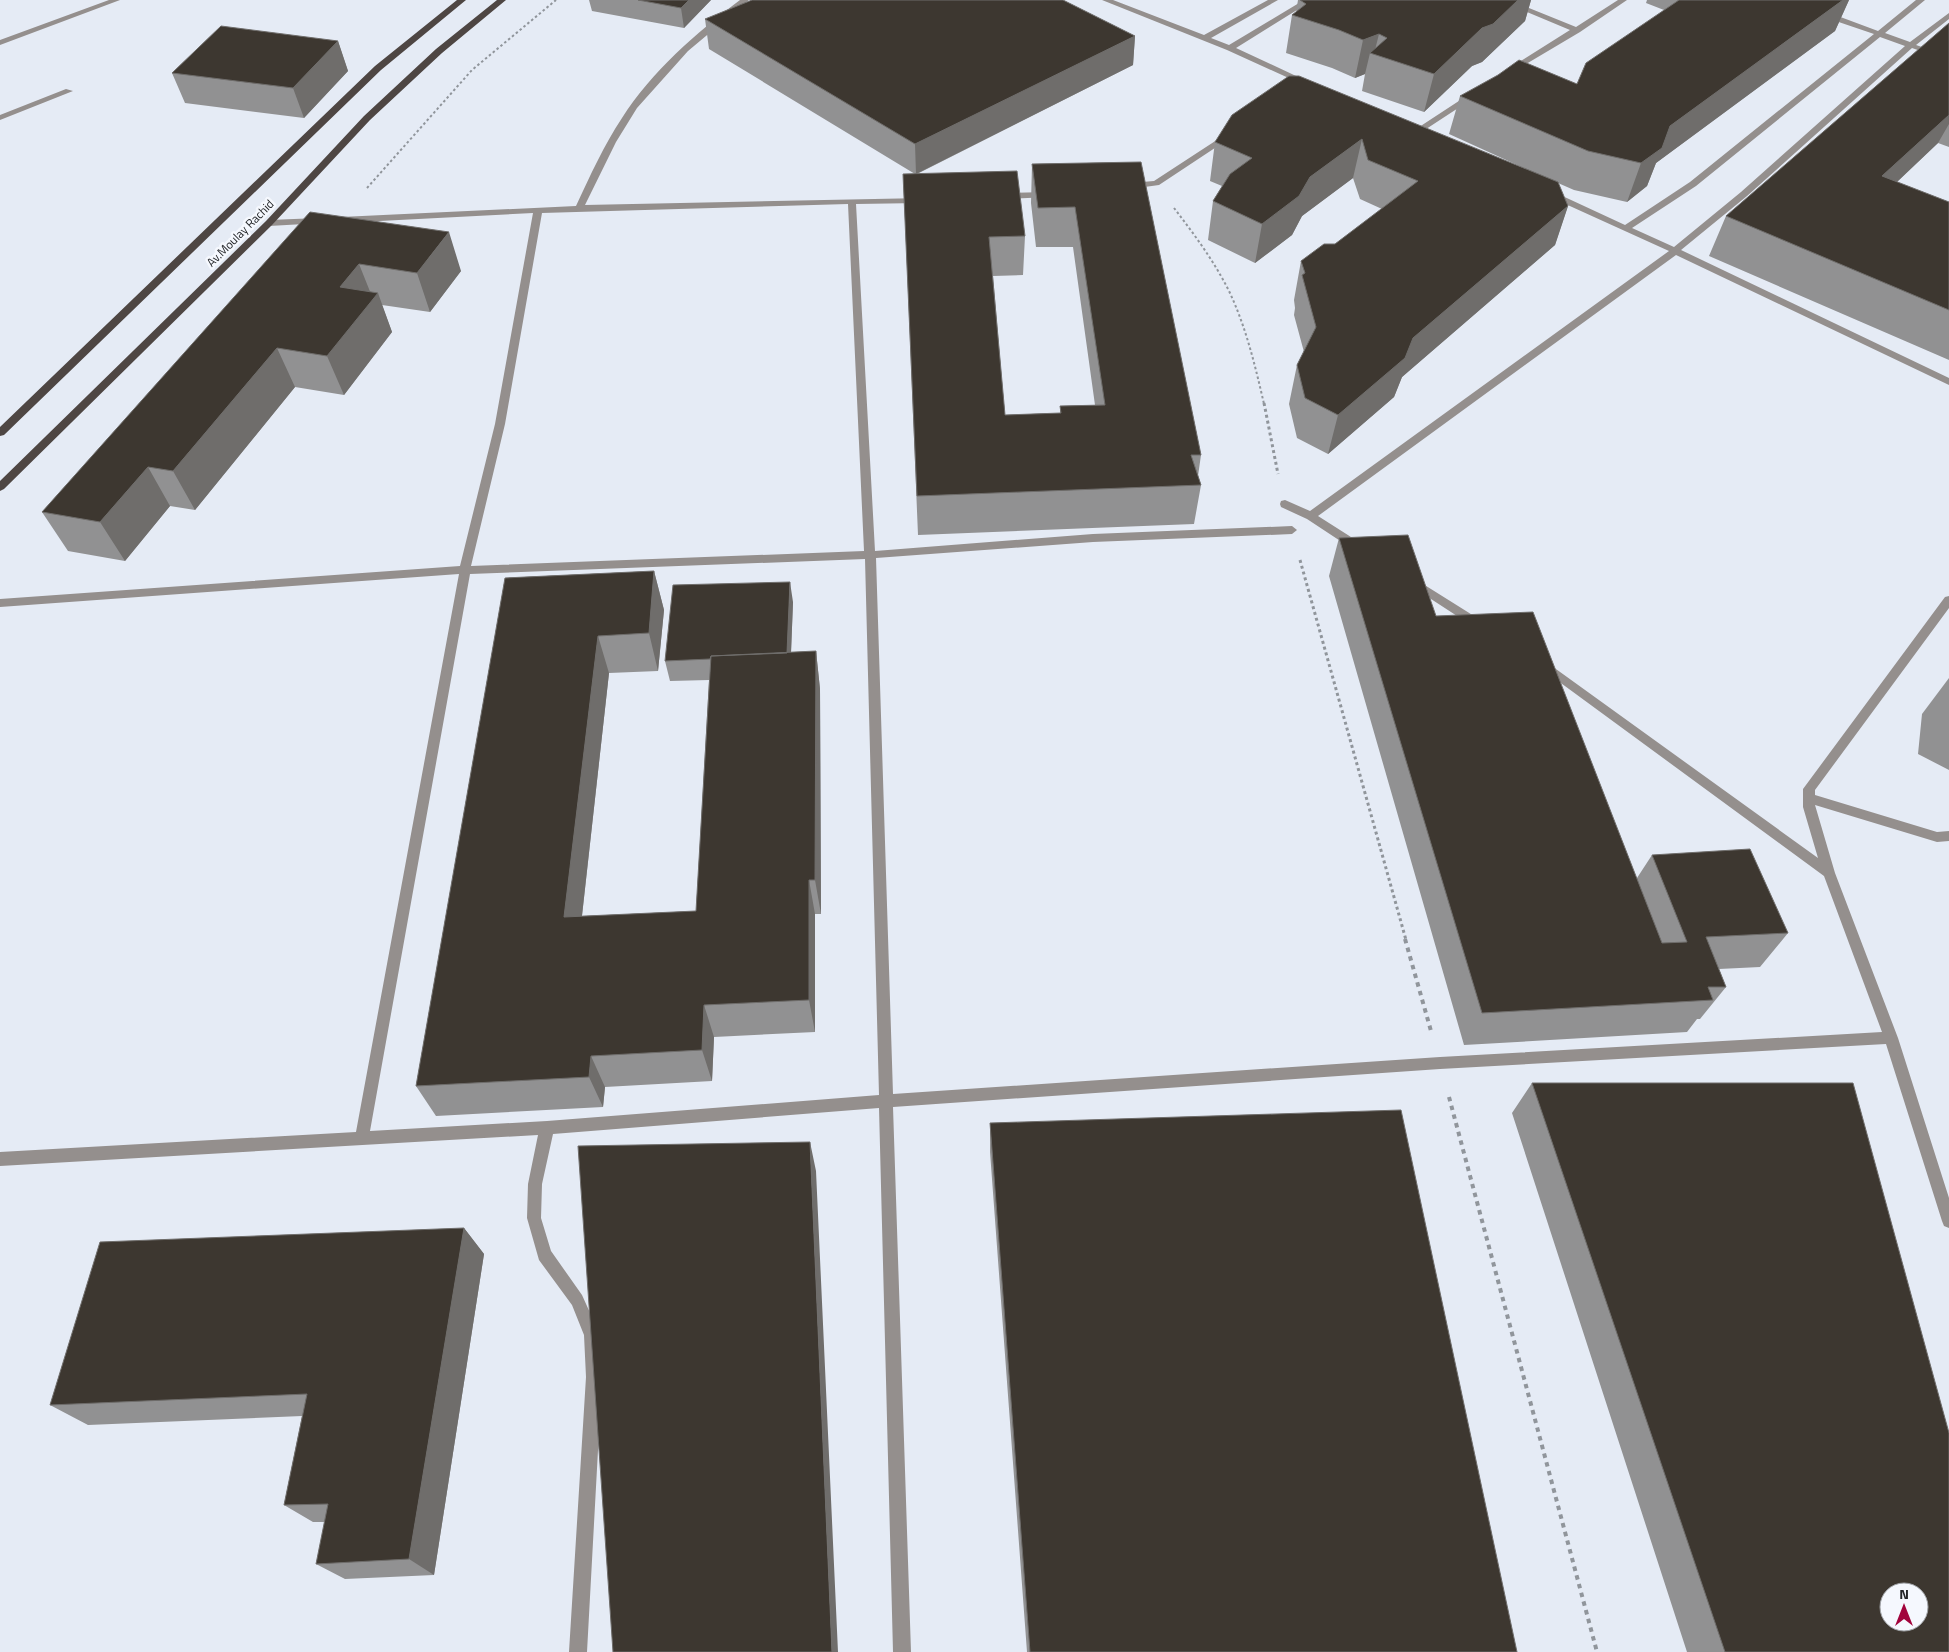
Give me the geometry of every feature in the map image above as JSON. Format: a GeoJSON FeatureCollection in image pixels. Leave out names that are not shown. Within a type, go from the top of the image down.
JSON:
{"type":"FeatureCollection","features":[{"type":"Feature","properties":{"kind":"main road","name":"Av.Moulay Rachid"},"geometry":{"type":"LineString","coordinates":[[0,433],[378,68],[462,0]]}},
{"type":"Feature","properties":{"kind":"main road","name":"Av.Moulay Rachid"},"geometry":{"type":"LineString","coordinates":[[0,488],[269,223],[367,118],[439,51],[502,0]]}},
{"type":"Feature","properties":{"kind":"street"},"geometry":{"type":"LineString","coordinates":[[0,44],[116,0]]}},
{"type":"Feature","properties":{"kind":"street"},"geometry":{"type":"LineString","coordinates":[[579,208],[633,108],[668,65],[745,0]]}},
{"type":"Feature","properties":{"kind":"street"},"geometry":{"type":"LineString","coordinates":[[1106,0],[1230,48],[1310,88]]}},
{"type":"Feature","properties":{"kind":"street"},"geometry":{"type":"LineString","coordinates":[[1205,38],[1274,0]]}},
{"type":"Feature","properties":{"kind":"street"},"geometry":{"type":"LineString","coordinates":[[1230,48],[1309,0]]}},
{"type":"Feature","properties":{"kind":"street"},"geometry":{"type":"LineString","coordinates":[[1502,0],[1577,30]]}},
{"type":"Feature","properties":{"kind":"street"},"geometry":{"type":"LineString","coordinates":[[1504,76],[1623,0]]}},
{"type":"Feature","properties":{"kind":"street"},"geometry":{"type":"LineString","coordinates":[[1626,228],[1692,184],[1921,0]]}},
{"type":"Feature","properties":{"kind":"street"},"geometry":{"type":"LineString","coordinates":[[1813,10],[1949,59]]}},
{"type":"Feature","properties":{"kind":"street"},"geometry":{"type":"LineString","coordinates":[[1311,516],[1675,251],[1744,194],[1911,45],[1949,15]]}},
{"type":"Feature","properties":{"kind":"street"},"geometry":{"type":"LineString","coordinates":[[0,118],[69,90]]}},
{"type":"Feature","properties":{"kind":"street"},"geometry":{"type":"LineString","coordinates":[[1414,133],[1479,92]]}},
{"type":"Feature","properties":{"kind":"street"},"geometry":{"type":"LineString","coordinates":[[1121,188],[1156,183],[1237,131]]}},
{"type":"Feature","properties":{"kind":"street"},"geometry":{"type":"LineString","coordinates":[[1546,192],[1675,251],[1949,382]]}},
{"type":"Feature","properties":{"kind":"street"},"geometry":{"type":"LineString","coordinates":[[990,197],[1059,194]]}},
{"type":"Feature","properties":{"kind":"street"},"geometry":{"type":"LineString","coordinates":[[269,223],[538,209],[931,199]]}},
{"type":"Feature","properties":{"kind":"street"},"geometry":{"type":"LineString","coordinates":[[852,202],[870,555],[902,1652]]}},
{"type":"Feature","properties":{"kind":"street"},"geometry":{"type":"LineString","coordinates":[[362,1137],[465,570],[500,424],[538,209]]}},
{"type":"Feature","properties":{"kind":"street"},"geometry":{"type":"LineString","coordinates":[[1285,504],[1311,516],[1369,554]]}},
{"type":"Feature","properties":{"kind":"street"},"geometry":{"type":"LineString","coordinates":[[0,603],[465,570],[870,555],[1092,538],[1292,530]]}},
{"type":"Feature","properties":{"kind":"street"},"geometry":{"type":"LineString","coordinates":[[1403,575],[1487,629]]}},
{"type":"Feature","properties":{"kind":"street"},"geometry":{"type":"LineString","coordinates":[[1949,600],[1809,789],[1810,807],[1829,873],[1891,1038],[1949,1221]]}},
{"type":"Feature","properties":{"kind":"street"},"geometry":{"type":"LineString","coordinates":[[1537,661],[1829,873]]}},
{"type":"Feature","properties":{"kind":"street"},"geometry":{"type":"LineString","coordinates":[[1809,798],[1937,837],[1949,836]]}},
{"type":"Feature","properties":{"kind":"street"},"geometry":{"type":"LineString","coordinates":[[0,1159],[547,1128],[886,1101],[1440,1063],[1891,1038]]}},
{"type":"Feature","properties":{"kind":"street"},"geometry":{"type":"LineString","coordinates":[[547,1128],[535,1184],[534,1218],[544,1255],[577,1300],[592,1335],[594,1377],[578,1652]]}},
{"type":"Feature","properties":{"kind":"path"},"geometry":{"type":"LineString","coordinates":[[338,220],[472,70],[556,0]]}},
{"type":"Feature","properties":{"kind":"path"},"geometry":{"type":"LineString","coordinates":[[1156,183],[1210,257],[1229,292],[1249,345],[1285,504]]}},
{"type":"Feature","properties":{"kind":"building"},"geometry":{"type":"Polygon","coordinates":[[[638,0],[689,0],[681,8],[638,0]]]}},
{"type":"Feature","properties":{"kind":"building"},"geometry":{"type":"Polygon","coordinates":[[[752,0],[1063,0],[1135,36],[915,144],[705,19],[752,0]]]}},
{"type":"Feature","properties":{"kind":"building"},"geometry":{"type":"Polygon","coordinates":[[[1300,0],[1518,0],[1493,24],[1482,28],[1434,74],[1370,53],[1387,38],[1379,34],[1363,40],[1292,15],[1306,4],[1300,0]]]}},
{"type":"Feature","properties":{"kind":"building"},"geometry":{"type":"Polygon","coordinates":[[[1679,0],[1843,0],[1670,126],[1662,148],[1641,163],[1588,151],[1460,96],[1498,75],[1519,60],[1577,84],[1586,63],[1679,0]]]}},
{"type":"Feature","properties":{"kind":"building"},"geometry":{"type":"Polygon","coordinates":[[[1949,23],[1949,115],[1882,176],[1949,202],[1949,310],[1726,216],[1949,23]]]}},
{"type":"Feature","properties":{"kind":"building"},"geometry":{"type":"Polygon","coordinates":[[[221,26],[338,41],[293,88],[172,73],[221,26]]]}},
{"type":"Feature","properties":{"kind":"building"},"geometry":{"type":"Polygon","coordinates":[[[1289,76],[1299,76],[1558,182],[1568,206],[1413,338],[1405,358],[1338,415],[1305,398],[1297,365],[1316,327],[1302,275],[1305,273],[1301,261],[1324,244],[1335,244],[1418,181],[1368,160],[1362,139],[1310,177],[1299,196],[1262,224],[1213,201],[1230,174],[1252,158],[1215,142],[1232,115],[1289,76]]]}},
{"type":"Feature","properties":{"kind":"building"},"geometry":{"type":"Polygon","coordinates":[[[1141,162],[1201,455],[1191,455],[1201,485],[917,496],[903,174],[1017,171],[1025,236],[989,237],[1005,415],[1061,413],[1060,406],[1105,405],[1075,207],[1038,208],[1032,164],[1141,162]]]}},
{"type":"Feature","properties":{"kind":"building"},"geometry":{"type":"Polygon","coordinates":[[[310,212],[449,232],[417,273],[359,264],[340,287],[378,293],[327,356],[277,348],[173,471],[148,467],[100,522],[42,512],[310,212]]]}},
{"type":"Feature","properties":{"kind":"building"},"geometry":{"type":"Polygon","coordinates":[[[1408,535],[1436,616],[1533,612],[1662,943],[1687,942],[1652,855],[1750,849],[1788,933],[1706,937],[1726,987],[1708,987],[1713,1000],[1482,1013],[1339,538],[1408,535]]]}},
{"type":"Feature","properties":{"kind":"building"},"geometry":{"type":"Polygon","coordinates":[[[654,571],[649,633],[598,636],[564,917],[696,911],[711,656],[816,651],[815,880],[809,880],[809,1000],[704,1005],[702,1050],[591,1056],[589,1077],[416,1086],[505,578],[654,571]]]}},
{"type":"Feature","properties":{"kind":"building"},"geometry":{"type":"Polygon","coordinates":[[[790,582],[787,653],[711,656],[710,659],[665,661],[673,585],[790,582]]]}},
{"type":"Feature","properties":{"kind":"building"},"geometry":{"type":"Polygon","coordinates":[[[1532,1083],[1853,1083],[1949,1433],[1949,1652],[1725,1652],[1532,1083]]]}},
{"type":"Feature","properties":{"kind":"building"},"geometry":{"type":"Polygon","coordinates":[[[1401,1110],[1517,1652],[1030,1652],[990,1123],[1401,1110]]]}},
{"type":"Feature","properties":{"kind":"building"},"geometry":{"type":"Polygon","coordinates":[[[810,1142],[832,1652],[613,1652],[578,1146],[810,1142]]]}},
{"type":"Feature","properties":{"kind":"building"},"geometry":{"type":"Polygon","coordinates":[[[464,1228],[409,1559],[316,1564],[328,1504],[284,1505],[307,1394],[50,1405],[100,1242],[464,1228]]]}}]}
